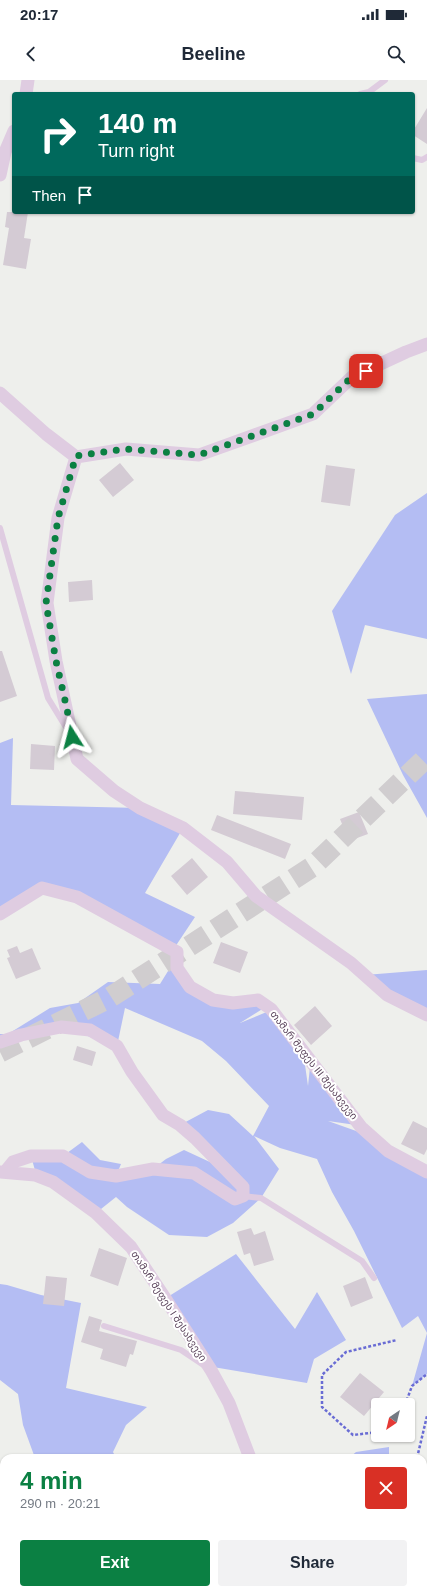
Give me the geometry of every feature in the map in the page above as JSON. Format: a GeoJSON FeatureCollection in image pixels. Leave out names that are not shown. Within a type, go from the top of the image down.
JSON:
{"type":"FeatureCollection","features":[{"type":"Feature","properties":{"kind":"street"},"geometry":{"type":"LineString","coordinates":[[26,92],[28,80]]}},
{"type":"Feature","properties":{"kind":"street"},"geometry":{"type":"LineString","coordinates":[[0,175],[5,152],[12,136]]}},
{"type":"Feature","properties":{"kind":"street"},"geometry":{"type":"LineString","coordinates":[[0,393],[46,434],[76,456],[126,449],[199,455],[313,414],[352,377],[427,344]]}},
{"type":"Feature","properties":{"kind":"street"},"geometry":{"type":"LineString","coordinates":[[76,456],[58,518],[46,603],[56,661],[77,759],[114,792],[140,808],[183,828],[226,862],[256,896],[351,964],[387,995],[427,1015]]}},
{"type":"Feature","properties":{"kind":"street","name":"თამარ მეფეს III შესახვევი"},"geometry":{"type":"LineString","coordinates":[[0,914],[42,888],[78,896],[177,952],[177,968],[190,987],[213,1000],[233,1003],[258,1000],[271,1009],[361,1127],[388,1151],[427,1172]]}},
{"type":"Feature","properties":{"kind":"street"},"geometry":{"type":"LineString","coordinates":[[0,1042],[21,1035],[61,1027],[90,1030],[117,1046],[132,1072],[163,1115],[180,1125],[243,1186],[243,1196],[235,1199],[194,1173],[153,1169],[116,1176],[90,1172],[63,1156],[31,1156],[13,1162],[3,1172]]}},
{"type":"Feature","properties":{"kind":"street","name":"თამარ მეფეს I შესახვევი"},"geometry":{"type":"LineString","coordinates":[[3,1172],[35,1175],[53,1182],[96,1213],[131,1248],[211,1370],[229,1403],[248,1454]]}},
{"type":"Feature","properties":{"kind":"lane"},"geometry":{"type":"LineString","coordinates":[[370,92],[385,80]]}},
{"type":"Feature","properties":{"kind":"lane"},"geometry":{"type":"LineString","coordinates":[[415,158],[422,160],[427,157]]}},
{"type":"Feature","properties":{"kind":"lane"},"geometry":{"type":"LineString","coordinates":[[0,528],[48,698],[72,737]]}},
{"type":"Feature","properties":{"kind":"lane"},"geometry":{"type":"LineString","coordinates":[[243,1196],[261,1198],[362,1261],[374,1278]]}},
{"type":"Feature","properties":{"kind":"lane"},"geometry":{"type":"LineString","coordinates":[[104,1326],[181,1350],[211,1370]]}},
{"type":"Feature","properties":{"kind":"path"},"geometry":{"type":"LineString","coordinates":[[371,1433],[353,1435],[322,1407],[322,1375],[346,1352],[397,1340]]}},
{"type":"Feature","properties":{"kind":"path"},"geometry":{"type":"LineString","coordinates":[[408,1398],[412,1386],[427,1374]]}},
{"type":"Feature","properties":{"kind":"path"},"geometry":{"type":"LineString","coordinates":[[418,1454],[427,1416]]}},
{"type":"Feature","properties":{"kind":"shaded area"},"geometry":{"type":"Polygon","coordinates":[[[427,493],[427,639],[365,625],[351,674],[332,611],[395,515],[427,493]]]}},
{"type":"Feature","properties":{"kind":"shaded area"},"geometry":{"type":"Polygon","coordinates":[[[427,694],[427,818],[403,775],[367,699],[427,694]]]}},
{"type":"Feature","properties":{"kind":"shaded area"},"geometry":{"type":"Polygon","coordinates":[[[13,738],[11,805],[140,808],[183,828],[145,893],[195,917],[175,947],[42,888],[0,912],[0,743],[13,738]]]}},
{"type":"Feature","properties":{"kind":"shaded area"},"geometry":{"type":"Polygon","coordinates":[[[173,963],[213,1002],[257,1002],[264,1008],[240,1023],[269,1011],[304,1058],[308,1086],[310,1067],[356,1125],[328,1121],[359,1132],[427,1174],[427,1333],[418,1316],[402,1328],[354,1231],[332,1192],[317,1159],[280,1148],[254,1136],[279,1169],[261,1198],[233,1223],[207,1237],[169,1235],[127,1207],[116,1197],[96,1213],[36,1174],[31,1156],[63,1156],[82,1142],[100,1160],[121,1164],[116,1176],[153,1169],[166,1159],[184,1150],[225,1169],[180,1125],[208,1110],[229,1114],[253,1136],[269,1106],[226,1061],[202,1041],[125,1008],[117,1046],[61,1027],[0,1042],[0,1034],[8,1034],[50,1008],[78,1003],[108,982],[160,984],[173,963]]]}},
{"type":"Feature","properties":{"kind":"shaded area"},"geometry":{"type":"Polygon","coordinates":[[[427,970],[427,1015],[365,975],[427,970]]]}},
{"type":"Feature","properties":{"kind":"shaded area"},"geometry":{"type":"Polygon","coordinates":[[[236,1254],[295,1329],[317,1292],[346,1340],[314,1359],[307,1383],[213,1367],[166,1298],[236,1254]]]}},
{"type":"Feature","properties":{"kind":"shaded area"},"geometry":{"type":"Polygon","coordinates":[[[0,1284],[41,1295],[81,1303],[66,1388],[147,1407],[126,1425],[113,1452],[114,1454],[34,1454],[23,1425],[18,1394],[0,1380],[0,1284]]]}},
{"type":"Feature","properties":{"kind":"shaded area"},"geometry":{"type":"Polygon","coordinates":[[[427,1333],[427,1374],[412,1386],[427,1333]]]}},
{"type":"Feature","properties":{"kind":"shaded area"},"geometry":{"type":"Polygon","coordinates":[[[389,1447],[389,1454],[354,1454],[356,1452],[389,1447]]]}},
{"type":"Feature","properties":{"kind":"building"},"geometry":{"type":"Polygon","coordinates":[[[427,108],[427,144],[415,136],[415,128],[427,108]]]}},
{"type":"Feature","properties":{"kind":"building"},"geometry":{"type":"Polygon","coordinates":[[[7,212],[12,212],[12,214],[28,214],[24,238],[31,239],[26,269],[3,265],[9,228],[5,227],[7,212]]]}},
{"type":"Feature","properties":{"kind":"building"},"geometry":{"type":"Polygon","coordinates":[[[120,463],[134,480],[113,497],[99,480],[120,463]]]}},
{"type":"Feature","properties":{"kind":"building"},"geometry":{"type":"Polygon","coordinates":[[[326,465],[355,469],[350,506],[321,502],[326,465]]]}},
{"type":"Feature","properties":{"kind":"building"},"geometry":{"type":"Polygon","coordinates":[[[92,580],[93,600],[69,602],[68,582],[92,580]]]}},
{"type":"Feature","properties":{"kind":"building"},"geometry":{"type":"Polygon","coordinates":[[[0,651],[2,651],[17,696],[0,702],[0,651]]]}},
{"type":"Feature","properties":{"kind":"building"},"geometry":{"type":"Polygon","coordinates":[[[31,744],[55,746],[54,770],[30,769],[31,744]]]}},
{"type":"Feature","properties":{"kind":"building"},"geometry":{"type":"Polygon","coordinates":[[[235,791],[304,797],[302,820],[233,814],[235,791]]]}},
{"type":"Feature","properties":{"kind":"building"},"geometry":{"type":"Polygon","coordinates":[[[359,812],[368,834],[349,841],[340,819],[359,812]]]}},
{"type":"Feature","properties":{"kind":"building"},"geometry":{"type":"Polygon","coordinates":[[[217,815],[291,844],[285,859],[211,830],[217,815]]]}},
{"type":"Feature","properties":{"kind":"building"},"geometry":{"type":"Polygon","coordinates":[[[192,858],[208,877],[187,895],[171,876],[192,858]]]}},
{"type":"Feature","properties":{"kind":"building"},"geometry":{"type":"Polygon","coordinates":[[[221,942],[248,952],[240,973],[213,963],[221,942]]]}},
{"type":"Feature","properties":{"kind":"building"},"geometry":{"type":"Polygon","coordinates":[[[17,946],[20,953],[32,948],[41,969],[16,979],[7,958],[10,957],[7,950],[17,946]]]}},
{"type":"Feature","properties":{"kind":"building"},"geometry":{"type":"Polygon","coordinates":[[[315,1006],[332,1026],[311,1045],[294,1025],[315,1006]]]}},
{"type":"Feature","properties":{"kind":"building"},"geometry":{"type":"Polygon","coordinates":[[[77,1046],[96,1052],[92,1066],[73,1060],[77,1046]]]}},
{"type":"Feature","properties":{"kind":"building"},"geometry":{"type":"Polygon","coordinates":[[[413,1121],[427,1128],[427,1149],[424,1155],[401,1144],[413,1121]]]}},
{"type":"Feature","properties":{"kind":"building"},"geometry":{"type":"Polygon","coordinates":[[[251,1228],[254,1235],[265,1231],[274,1260],[254,1266],[250,1253],[244,1255],[237,1232],[251,1228]]]}},
{"type":"Feature","properties":{"kind":"building"},"geometry":{"type":"Polygon","coordinates":[[[99,1248],[127,1258],[118,1286],[90,1276],[99,1248]]]}},
{"type":"Feature","properties":{"kind":"building"},"geometry":{"type":"Polygon","coordinates":[[[46,1276],[67,1278],[64,1306],[43,1304],[46,1276]]]}},
{"type":"Feature","properties":{"kind":"building"},"geometry":{"type":"Polygon","coordinates":[[[365,1277],[373,1298],[351,1307],[343,1286],[365,1277]]]}},
{"type":"Feature","properties":{"kind":"building"},"geometry":{"type":"Polygon","coordinates":[[[89,1316],[102,1320],[99,1331],[137,1341],[133,1355],[130,1354],[126,1367],[100,1359],[103,1349],[81,1342],[89,1316]]]}},
{"type":"Feature","properties":{"kind":"building"},"geometry":{"type":"Polygon","coordinates":[[[360,1373],[384,1392],[379,1398],[371,1398],[371,1408],[364,1416],[340,1397],[360,1373]]]}},
{"type":"Feature","properties":{"kind":"tunnel"},"geometry":{"type":"LineString","coordinates":[[0,1052],[109,998],[312,867],[427,757]]}},
{"type":"Feature","properties":{"kind":"route"},"geometry":{"type":"LineString","coordinates":[[72,737],[56,661],[46,603],[58,518],[76,456],[126,449],[199,455],[313,414],[352,377],[366,371]]}}]}
